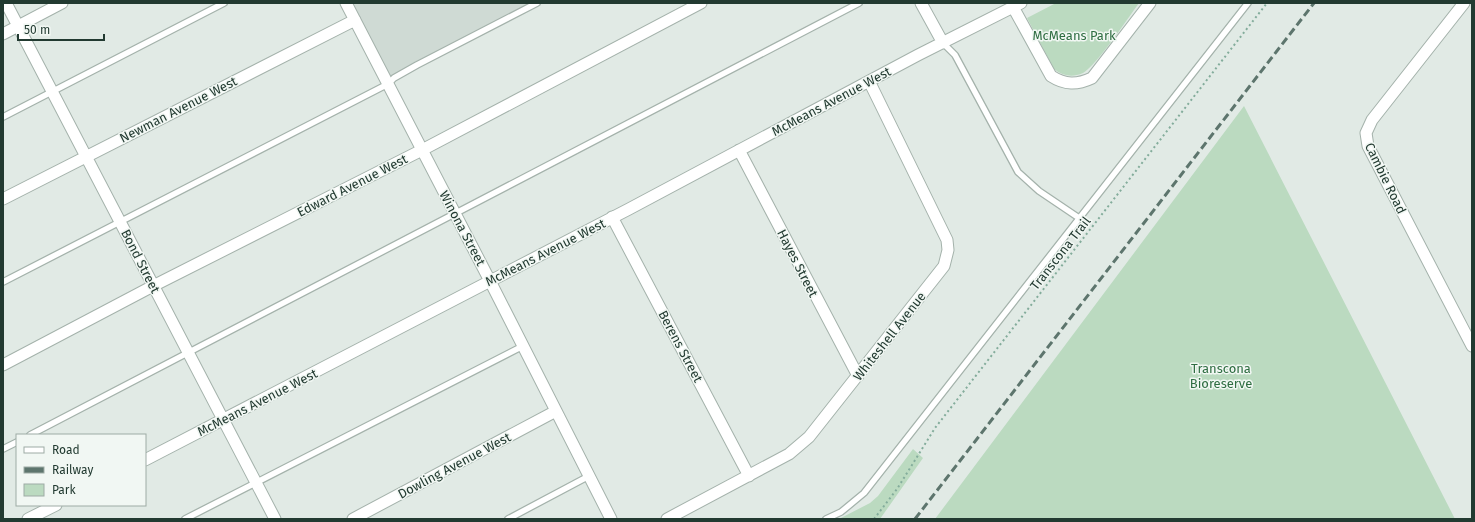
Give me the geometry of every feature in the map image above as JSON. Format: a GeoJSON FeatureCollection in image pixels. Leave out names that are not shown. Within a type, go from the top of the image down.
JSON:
{"type":"FeatureCollection","features":[{"type":"Feature","properties":{"kind":"street","name":"Bond Street"},"geometry":{"type":"LineString","coordinates":[[6,3],[87,155],[153,286],[190,353],[275,519]]}},
{"type":"Feature","properties":{"kind":"street"},"geometry":{"type":"LineString","coordinates":[[3,34],[62,3]]}},
{"type":"Feature","properties":{"kind":"street","name":"Winona Street"},"geometry":{"type":"LineString","coordinates":[[346,3],[456,214],[611,519]]}},
{"type":"Feature","properties":{"kind":"street","name":"Edward Avenue West"},"geometry":{"type":"LineString","coordinates":[[3,365],[153,286],[422,150],[701,3]]}},
{"type":"Feature","properties":{"kind":"street"},"geometry":{"type":"LineString","coordinates":[[921,3],[943,43],[1017,5],[1051,76],[1058,81],[1072,84],[1082,83],[1092,78],[1150,3]]}},
{"type":"Feature","properties":{"kind":"street","name":"Cambie Road"},"geometry":{"type":"LineString","coordinates":[[1464,3],[1372,120],[1366,133],[1368,146],[1472,346]]}},
{"type":"Feature","properties":{"kind":"street","name":"Newman Avenue West"},"geometry":{"type":"LineString","coordinates":[[3,199],[355,20]]}},
{"type":"Feature","properties":{"kind":"street","name":"McMeans Avenue West"},"geometry":{"type":"LineString","coordinates":[[146,459],[943,43]]}},
{"type":"Feature","properties":{"kind":"street","name":"Whiteshell Avenue"},"geometry":{"type":"LineString","coordinates":[[667,519],[790,454],[809,437],[944,266],[948,250],[947,240],[869,81]]}},
{"type":"Feature","properties":{"kind":"street","name":"Hayes Street"},"geometry":{"type":"LineString","coordinates":[[739,150],[858,376]]}},
{"type":"Feature","properties":{"kind":"street","name":"Berens Street"},"geometry":{"type":"LineString","coordinates":[[612,217],[749,476]]}},
{"type":"Feature","properties":{"kind":"street","name":"Dowling Avenue West"},"geometry":{"type":"LineString","coordinates":[[352,519],[556,411]]}},
{"type":"Feature","properties":{"kind":"street"},"geometry":{"type":"LineString","coordinates":[[28,519],[54,506]]}},
{"type":"Feature","properties":{"kind":"lane"},"geometry":{"type":"LineString","coordinates":[[3,117],[224,3]]}},
{"type":"Feature","properties":{"kind":"lane"},"geometry":{"type":"LineString","coordinates":[[3,282],[388,84],[394,78],[417,65],[537,3]]}},
{"type":"Feature","properties":{"kind":"lane"},"geometry":{"type":"LineString","coordinates":[[32,434],[190,353],[859,3]]}},
{"type":"Feature","properties":{"kind":"lane"},"geometry":{"type":"LineString","coordinates":[[826,519],[841,512],[864,493],[1248,3]]}},
{"type":"Feature","properties":{"kind":"lane"},"geometry":{"type":"LineString","coordinates":[[943,43],[955,55],[1018,172],[1039,191],[1079,218]]}},
{"type":"Feature","properties":{"kind":"lane"},"geometry":{"type":"LineString","coordinates":[[185,519],[523,346]]}},
{"type":"Feature","properties":{"kind":"lane"},"geometry":{"type":"LineString","coordinates":[[3,449],[16,442]]}},
{"type":"Feature","properties":{"kind":"lane"},"geometry":{"type":"LineString","coordinates":[[508,519],[589,476]]}},
{"type":"Feature","properties":{"kind":"path","name":"Transcona Trail"},"geometry":{"type":"LineString","coordinates":[[874,519],[897,489],[935,428],[1267,3]]}},
{"type":"Feature","properties":{"kind":"shaded area"},"geometry":{"type":"Polygon","coordinates":[[[346,3],[537,3],[417,65],[388,84],[346,3]]]}},
{"type":"Feature","properties":{"kind":"green space","name":"McMeans Park"},"geometry":{"type":"Polygon","coordinates":[[[1056,3],[1139,3],[1112,41],[1089,69],[1079,75],[1071,76],[1064,75],[1054,69],[1027,18],[1056,3]]]}},
{"type":"Feature","properties":{"kind":"green space","name":"Transcona Bioreserve"},"geometry":{"type":"Polygon","coordinates":[[[1244,106],[1455,519],[935,519],[1244,106]]]}},
{"type":"Feature","properties":{"kind":"green space"},"geometry":{"type":"Polygon","coordinates":[[[913,449],[923,458],[880,519],[839,519],[870,503],[878,496],[913,449]]]}},
{"type":"Feature","properties":{"kind":"railway"},"geometry":{"type":"LineString","coordinates":[[915,519],[1314,3]]}}]}
